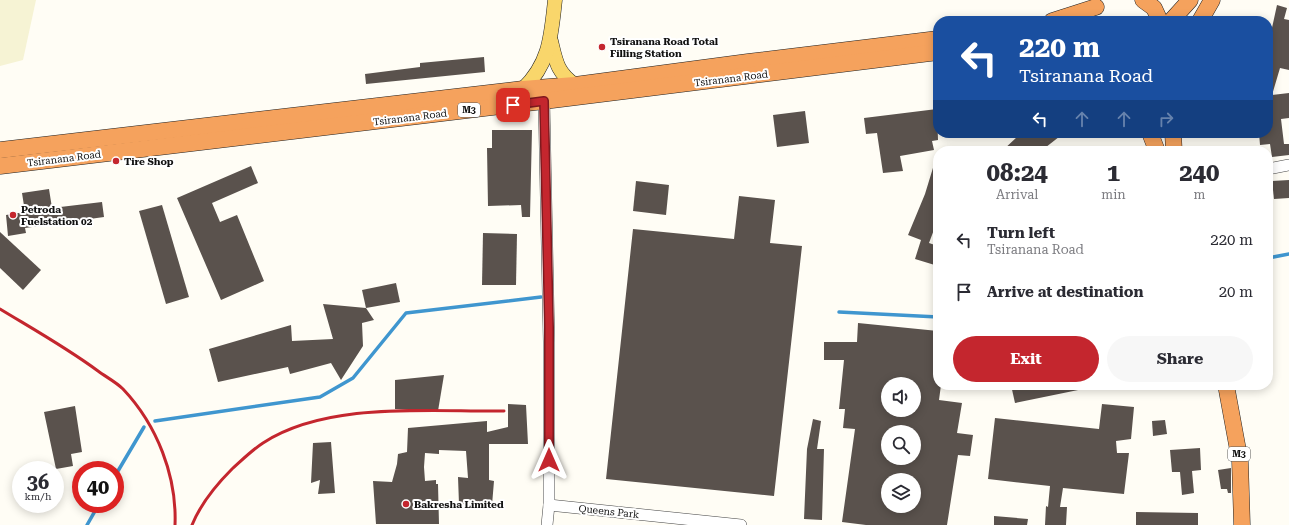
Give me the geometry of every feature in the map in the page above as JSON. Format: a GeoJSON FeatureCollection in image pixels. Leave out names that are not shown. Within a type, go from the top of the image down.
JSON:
{"type":"FeatureCollection","features":[{"type":"Feature","properties":{"kind":"highway"},"geometry":{"type":"LineString","coordinates":[[1143,0],[1154,8],[1158,16]]}},
{"type":"Feature","properties":{"kind":"highway"},"geometry":{"type":"LineString","coordinates":[[1176,16],[1190,0]]}},
{"type":"Feature","properties":{"kind":"highway"},"geometry":{"type":"LineString","coordinates":[[1203,16],[1212,0]]}},
{"type":"Feature","properties":{"kind":"highway"},"geometry":{"type":"LineString","coordinates":[[1065,16],[1100,3]]}},
{"type":"Feature","properties":{"kind":"highway"},"geometry":{"type":"LineString","coordinates":[[1091,16],[1100,3]]}},
{"type":"Feature","properties":{"kind":"highway","name":"Tsiranana Road"},"geometry":{"type":"LineString","coordinates":[[0,150],[523,89],[575,85],[933,40]]}},
{"type":"Feature","properties":{"kind":"highway","name":"Tsiranana Road"},"geometry":{"type":"LineString","coordinates":[[0,166],[933,53]]}},
{"type":"Feature","properties":{"kind":"highway","name":"M3"},"geometry":{"type":"LineString","coordinates":[[1227,390],[1240,461],[1242,525]]}},
{"type":"Feature","properties":{"kind":"main road"},"geometry":{"type":"LineString","coordinates":[[523,89],[535,78],[542,65],[551,41],[555,0]]}},
{"type":"Feature","properties":{"kind":"main road"},"geometry":{"type":"LineString","coordinates":[[551,41],[557,66],[563,76],[575,85]]}},
{"type":"Feature","properties":{"kind":"street"},"geometry":{"type":"LineString","coordinates":[[544,101],[549,342],[549,505],[547,525]]}},
{"type":"Feature","properties":{"kind":"street"},"geometry":{"type":"LineString","coordinates":[[1273,168],[1289,165]]}},
{"type":"Feature","properties":{"kind":"street","name":"Queens Park"},"geometry":{"type":"LineString","coordinates":[[549,505],[741,525]]}},
{"type":"Feature","properties":{"kind":"shaded area"},"geometry":{"type":"Polygon","coordinates":[[[0,0],[36,0],[23,60],[0,66],[0,0]]]}},
{"type":"Feature","properties":{"kind":"building"},"geometry":{"type":"Polygon","coordinates":[[[1277,5],[1287,8],[1284,19],[1289,20],[1289,70],[1280,68],[1273,92],[1273,23],[1277,5]]]}},
{"type":"Feature","properties":{"kind":"building"},"geometry":{"type":"Polygon","coordinates":[[[484,57],[485,72],[366,84],[365,74],[420,67],[420,63],[484,57]]]}},
{"type":"Feature","properties":{"kind":"building"},"geometry":{"type":"Polygon","coordinates":[[[1289,93],[1289,118],[1281,119],[1284,144],[1289,144],[1289,155],[1273,157],[1273,146],[1270,146],[1270,144],[1260,145],[1259,138],[1273,138],[1273,95],[1289,93]]]}},
{"type":"Feature","properties":{"kind":"building"},"geometry":{"type":"Polygon","coordinates":[[[933,109],[933,138],[938,138],[938,140],[932,141],[933,150],[900,156],[903,171],[883,173],[877,133],[866,134],[864,118],[933,109]]]}},
{"type":"Feature","properties":{"kind":"building"},"geometry":{"type":"Polygon","coordinates":[[[805,111],[809,143],[777,147],[773,115],[805,111]]]}},
{"type":"Feature","properties":{"kind":"building"},"geometry":{"type":"Polygon","coordinates":[[[492,130],[532,130],[530,217],[522,217],[521,205],[488,206],[487,148],[492,148],[492,130]]]}},
{"type":"Feature","properties":{"kind":"building"},"geometry":{"type":"Polygon","coordinates":[[[1016,138],[1058,138],[1047,146],[1007,146],[1016,138]]]}},
{"type":"Feature","properties":{"kind":"building"},"geometry":{"type":"Polygon","coordinates":[[[251,166],[258,183],[212,203],[220,222],[237,215],[264,281],[221,300],[177,198],[251,166]]]}},
{"type":"Feature","properties":{"kind":"building"},"geometry":{"type":"Polygon","coordinates":[[[933,168],[933,232],[929,243],[933,244],[933,264],[915,259],[921,240],[908,235],[925,194],[933,168]]]}},
{"type":"Feature","properties":{"kind":"building"},"geometry":{"type":"Polygon","coordinates":[[[1289,180],[1289,198],[1274,199],[1273,181],[1289,180]]]}},
{"type":"Feature","properties":{"kind":"building"},"geometry":{"type":"Polygon","coordinates":[[[636,181],[669,185],[666,215],[633,211],[636,181]]]}},
{"type":"Feature","properties":{"kind":"building"},"geometry":{"type":"Polygon","coordinates":[[[49,189],[52,208],[102,202],[104,217],[25,228],[26,233],[8,236],[6,215],[25,212],[22,193],[49,189]]]}},
{"type":"Feature","properties":{"kind":"building"},"geometry":{"type":"Polygon","coordinates":[[[739,196],[775,200],[770,243],[802,246],[774,496],[606,479],[633,229],[734,239],[739,196]]]}},
{"type":"Feature","properties":{"kind":"building"},"geometry":{"type":"Polygon","coordinates":[[[162,205],[189,297],[166,304],[139,211],[162,205]]]}},
{"type":"Feature","properties":{"kind":"building"},"geometry":{"type":"Polygon","coordinates":[[[0,232],[41,270],[23,290],[0,268],[0,232]]]}},
{"type":"Feature","properties":{"kind":"building"},"geometry":{"type":"Polygon","coordinates":[[[483,233],[517,234],[516,285],[482,285],[483,233]]]}},
{"type":"Feature","properties":{"kind":"building"},"geometry":{"type":"Polygon","coordinates":[[[396,283],[400,302],[366,308],[362,290],[396,283]]]}},
{"type":"Feature","properties":{"kind":"building"},"geometry":{"type":"Polygon","coordinates":[[[323,304],[366,308],[374,320],[362,323],[363,346],[341,380],[331,363],[290,374],[288,367],[218,382],[209,349],[291,325],[292,341],[333,339],[323,304]]]}},
{"type":"Feature","properties":{"kind":"building"},"geometry":{"type":"Polygon","coordinates":[[[858,323],[933,330],[933,390],[940,390],[939,400],[962,403],[957,433],[973,435],[970,456],[958,455],[947,525],[866,525],[842,522],[855,429],[843,428],[845,409],[839,409],[844,360],[824,360],[824,342],[857,342],[858,323]]]}},
{"type":"Feature","properties":{"kind":"building"},"geometry":{"type":"Polygon","coordinates":[[[444,375],[438,411],[395,409],[395,380],[444,375]]]}},
{"type":"Feature","properties":{"kind":"building"},"geometry":{"type":"Polygon","coordinates":[[[1012,390],[1078,390],[1015,403],[1012,390]]]}},
{"type":"Feature","properties":{"kind":"building"},"geometry":{"type":"Polygon","coordinates":[[[508,404],[526,405],[528,444],[489,444],[489,480],[494,481],[492,505],[459,504],[458,477],[468,478],[466,451],[439,450],[439,454],[425,453],[424,467],[425,481],[436,480],[436,484],[438,484],[439,524],[376,524],[373,481],[392,482],[398,454],[407,452],[408,428],[487,421],[487,432],[508,427],[508,404]]]}},
{"type":"Feature","properties":{"kind":"building"},"geometry":{"type":"Polygon","coordinates":[[[1102,404],[1134,407],[1131,439],[1116,441],[1117,453],[1129,453],[1124,494],[1063,488],[1060,507],[1067,507],[1066,525],[1045,525],[1046,506],[1048,507],[1050,486],[988,479],[995,418],[1099,429],[1102,404]]]}},
{"type":"Feature","properties":{"kind":"building"},"geometry":{"type":"Polygon","coordinates":[[[75,406],[82,452],[71,454],[72,466],[64,468],[64,461],[54,461],[44,412],[75,406]]]}},
{"type":"Feature","properties":{"kind":"building"},"geometry":{"type":"Polygon","coordinates":[[[813,419],[821,421],[817,449],[824,449],[822,520],[804,519],[807,449],[813,419]]]}},
{"type":"Feature","properties":{"kind":"building"},"geometry":{"type":"Polygon","coordinates":[[[1165,420],[1167,434],[1153,436],[1152,421],[1165,420]]]}},
{"type":"Feature","properties":{"kind":"building"},"geometry":{"type":"Polygon","coordinates":[[[331,442],[335,493],[318,494],[320,480],[311,483],[313,443],[331,442]]]}},
{"type":"Feature","properties":{"kind":"building"},"geometry":{"type":"Polygon","coordinates":[[[1200,448],[1201,470],[1192,471],[1194,493],[1182,495],[1180,472],[1172,472],[1170,450],[1200,448]]]}},
{"type":"Feature","properties":{"kind":"building"},"geometry":{"type":"Polygon","coordinates":[[[1231,468],[1231,493],[1228,493],[1227,489],[1221,489],[1218,470],[1231,468]]]}},
{"type":"Feature","properties":{"kind":"building"},"geometry":{"type":"Polygon","coordinates":[[[1136,512],[1198,513],[1198,525],[1136,525],[1136,512]]]}},
{"type":"Feature","properties":{"kind":"building"},"geometry":{"type":"Polygon","coordinates":[[[994,516],[1028,519],[1027,525],[994,525],[994,516]]]}},
{"type":"Feature","properties":{"kind":"waterway"},"geometry":{"type":"LineString","coordinates":[[1273,257],[1289,254]]}},
{"type":"Feature","properties":{"kind":"waterway"},"geometry":{"type":"LineString","coordinates":[[155,421],[320,397],[353,378],[406,313],[541,297]]}},
{"type":"Feature","properties":{"kind":"waterway"},"geometry":{"type":"LineString","coordinates":[[839,312],[933,317]]}},
{"type":"Feature","properties":{"kind":"waterway"},"geometry":{"type":"LineString","coordinates":[[124,461],[144,427]]}},
{"type":"Feature","properties":{"kind":"waterway"},"geometry":{"type":"LineString","coordinates":[[87,525],[94,513]]}},
{"type":"Feature","properties":{"kind":"railway"},"geometry":{"type":"LineString","coordinates":[[0,309],[74,354],[123,389],[135,403],[155,435],[168,470],[175,507],[175,525]]}},
{"type":"Feature","properties":{"kind":"railway"},"geometry":{"type":"LineString","coordinates":[[192,525],[209,495],[232,469],[263,443],[289,430],[318,420],[380,412],[412,410],[504,411]]}},
{"type":"Feature","properties":{"kind":"place","name":"Tsiranana Road Total Filling Station"},"geometry":{"type":"Point","coordinates":[602,47]}},
{"type":"Feature","properties":{"kind":"place","name":"Tire Shop"},"geometry":{"type":"Point","coordinates":[116,161]}},
{"type":"Feature","properties":{"kind":"place","name":"Petroda Fuelstation 02"},"geometry":{"type":"Point","coordinates":[13,215]}},
{"type":"Feature","properties":{"kind":"place","name":"Bakresha Limited"},"geometry":{"type":"Point","coordinates":[406,504]}},
{"type":"Feature","properties":{"kind":"route"},"geometry":{"type":"LineString","coordinates":[[513,105],[544,101],[549,327],[549,460]]}}]}
